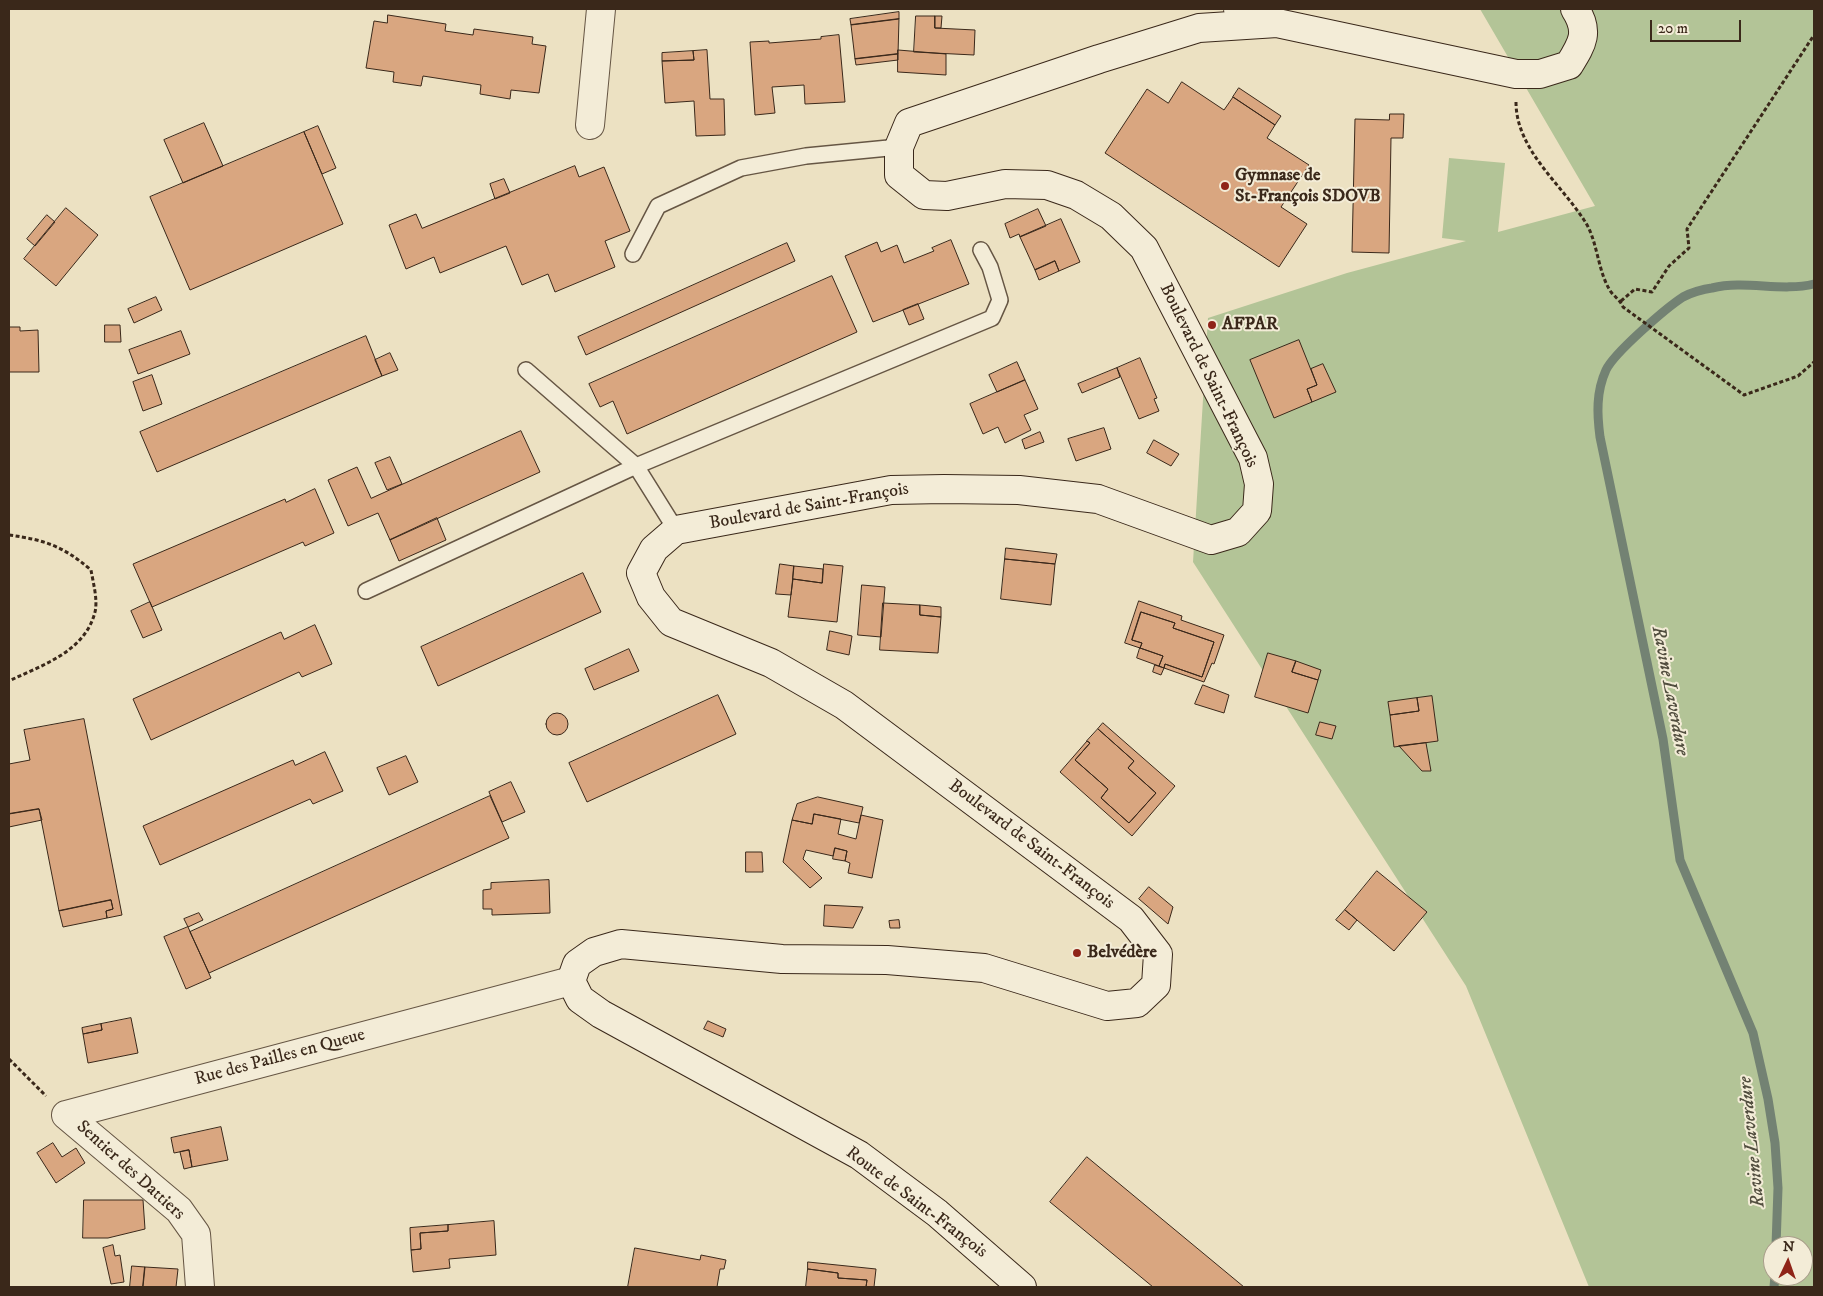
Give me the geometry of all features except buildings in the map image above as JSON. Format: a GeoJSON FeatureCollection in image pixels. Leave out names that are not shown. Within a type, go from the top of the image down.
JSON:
{"type":"FeatureCollection","features":[{"type":"Feature","properties":{"kind":"main road"},"geometry":{"type":"LineString","coordinates":[[590,125],[601,9]]}},
{"type":"Feature","properties":{"kind":"main road"},"geometry":{"type":"LineString","coordinates":[[1238,9],[1277,23]]}},
{"type":"Feature","properties":{"kind":"main road","name":"Boulevard de Saint-François"},"geometry":{"type":"LineString","coordinates":[[570,981],[577,964],[594,952],[621,944],[782,959],[887,960],[984,968],[1106,1006],[1137,1003],[1156,985],[1158,954],[1131,919],[844,704],[771,663],[671,622],[650,597],[641,573],[654,549],[676,530],[891,490],[1019,490],[1098,499],[1211,540],[1238,532],[1257,511],[1259,484],[1253,458],[1144,248],[1111,216],[1076,196],[1047,185],[1005,184],[947,196],[924,195],[899,174],[899,147],[909,123],[1099,59],[1199,28],[1277,23],[1516,74],[1540,74],[1569,65],[1584,41],[1582,20],[1575,9]]}},
{"type":"Feature","properties":{"kind":"main road","name":"Route de Saint-François"},"geometry":{"type":"LineString","coordinates":[[570,981],[580,999],[601,1014],[859,1155],[937,1214],[1022,1287]]}},
{"type":"Feature","properties":{"kind":"main road","name":"Rue des Pailles en Queue"},"geometry":{"type":"LineString","coordinates":[[66,1115],[570,981]]}},
{"type":"Feature","properties":{"kind":"main road","name":"Sentier des Dattiers"},"geometry":{"type":"LineString","coordinates":[[66,1115],[178,1210],[196,1234],[200,1287]]}},
{"type":"Feature","properties":{"kind":"lane"},"geometry":{"type":"LineString","coordinates":[[633,254],[658,206],[740,168],[806,156],[899,147]]}},
{"type":"Feature","properties":{"kind":"lane"},"geometry":{"type":"LineString","coordinates":[[366,592],[636,466],[992,318],[1000,300],[990,267],[981,250]]}},
{"type":"Feature","properties":{"kind":"lane"},"geometry":{"type":"LineString","coordinates":[[526,370],[636,466],[676,530]]}},
{"type":"Feature","properties":{"kind":"path"},"geometry":{"type":"LineString","coordinates":[[1621,301],[1635,289],[1652,292],[1669,266],[1689,248],[1687,230],[1814,35]]}},
{"type":"Feature","properties":{"kind":"path"},"geometry":{"type":"LineString","coordinates":[[1516,74],[1516,111],[1532,154],[1586,222],[1611,291],[1621,301],[1623,307],[1744,395],[1798,376],[1814,362]]}},
{"type":"Feature","properties":{"kind":"path"},"geometry":{"type":"LineString","coordinates":[[9,534],[38,539],[70,552],[91,570],[96,611],[84,635],[63,656],[9,681]]}},
{"type":"Feature","properties":{"kind":"path"},"geometry":{"type":"LineString","coordinates":[[9,1060],[66,1115]]}},
{"type":"Feature","properties":{"kind":"green space"},"geometry":{"type":"Polygon","coordinates":[[[1480,9],[1814,9],[1814,1287],[1589,1287],[1466,986],[1193,562],[1208,318],[1347,273],[1466,241],[1442,238],[1449,158],[1505,163],[1498,232],[1595,206],[1480,9]]]}},
{"type":"Feature","properties":{"kind":"waterway","name":"Ravine Laverdure"},"geometry":{"type":"LineString","coordinates":[[1776,1236],[1778,1188],[1775,1143],[1768,1099],[1753,1033],[1680,860],[1663,739],[1600,437],[1598,403],[1600,387],[1611,362],[1641,331],[1683,297],[1701,290],[1725,286],[1789,287],[1814,284]]}},
{"type":"Feature","properties":{"kind":"place","name":"Gymnase de St-François SDOVB"},"geometry":{"type":"Point","coordinates":[1225,186]}},
{"type":"Feature","properties":{"kind":"place","name":"AFPAR"},"geometry":{"type":"Point","coordinates":[1212,325]}},
{"type":"Feature","properties":{"kind":"place","name":"Belvédère"},"geometry":{"type":"Point","coordinates":[1077,953]}}]}
